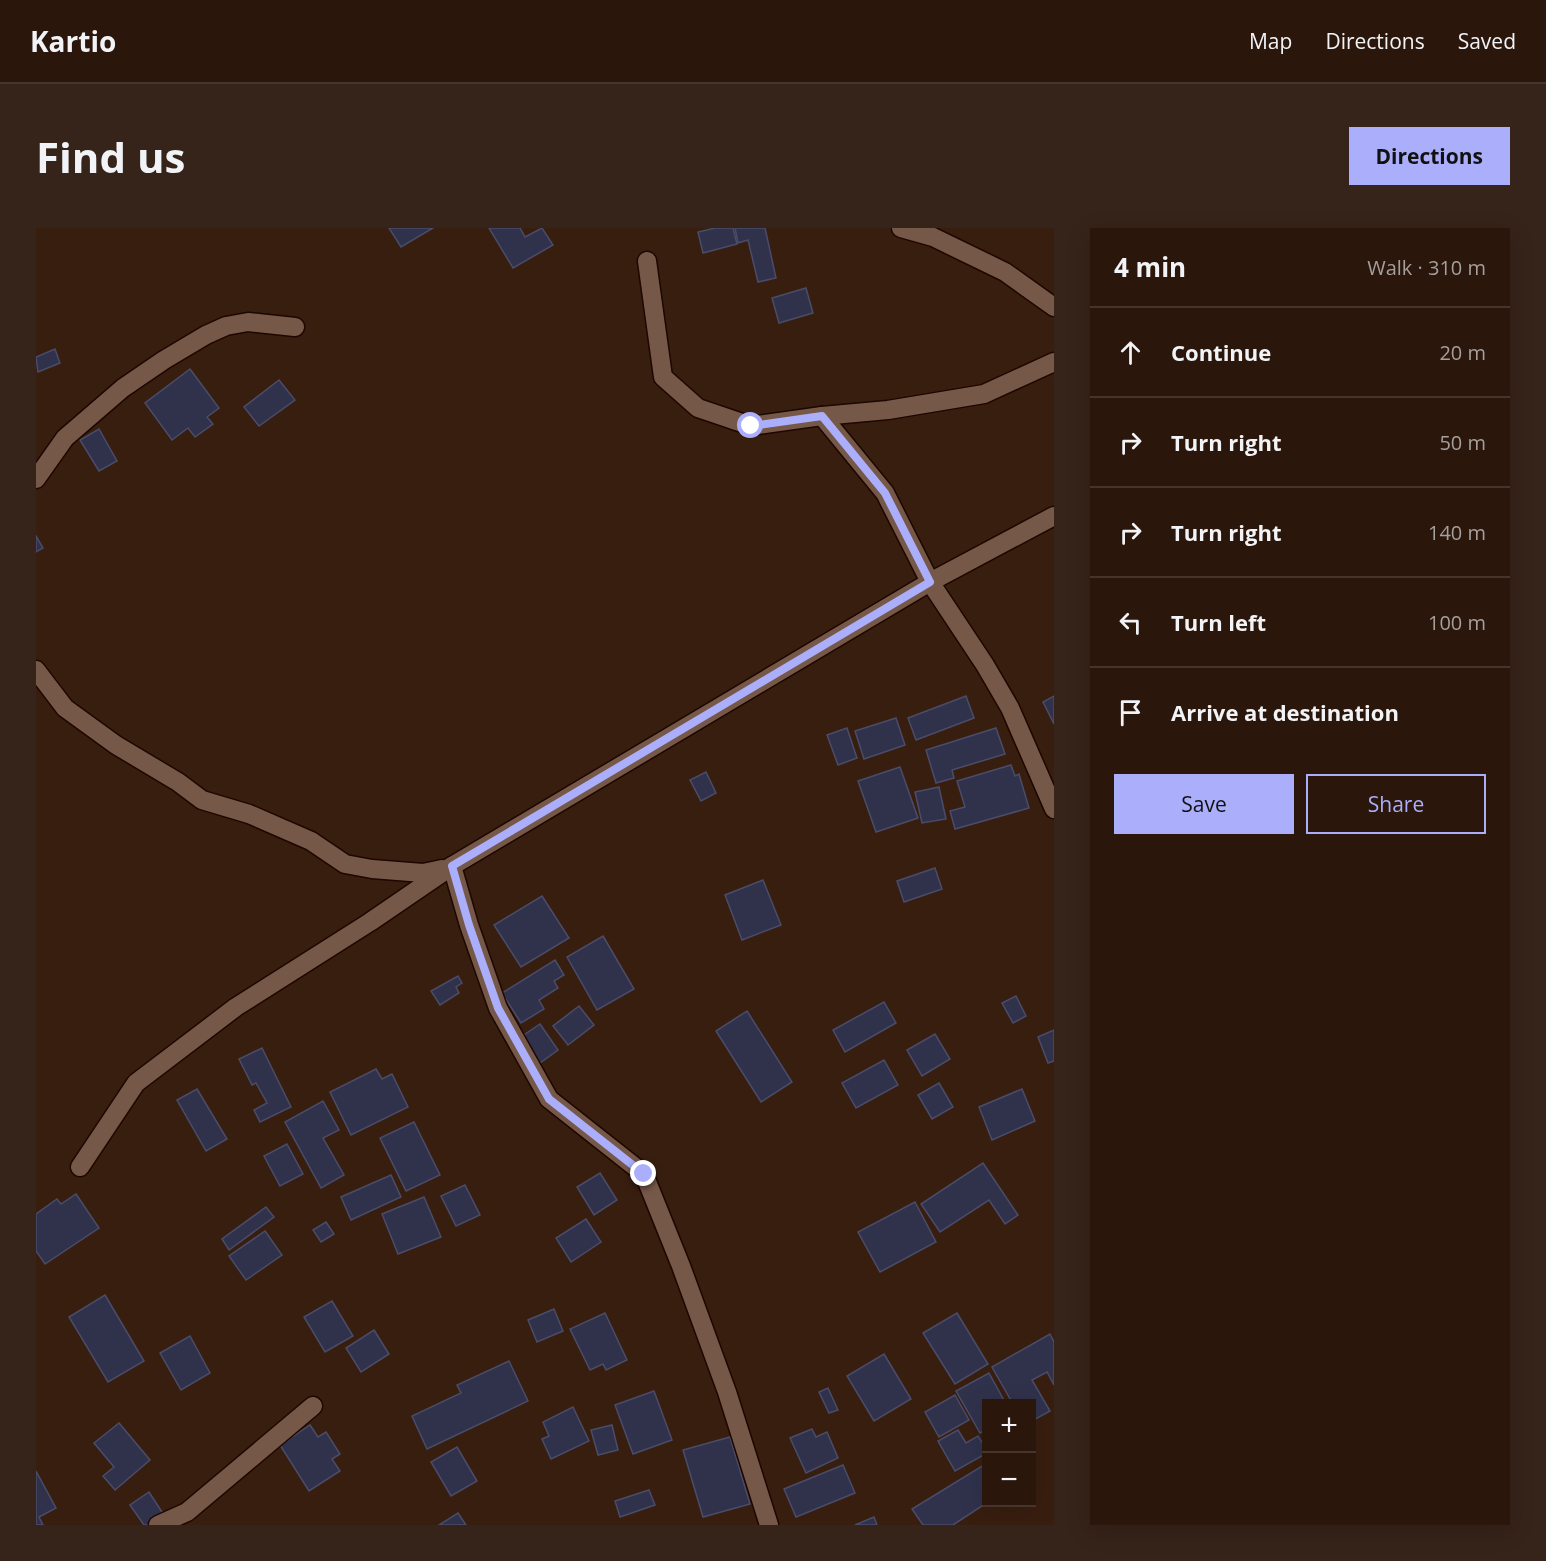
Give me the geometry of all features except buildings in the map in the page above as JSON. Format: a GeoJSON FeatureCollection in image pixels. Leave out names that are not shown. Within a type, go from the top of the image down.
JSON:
{"type":"FeatureCollection","features":[{"type":"Feature","properties":{"kind":"street"},"geometry":{"type":"LineString","coordinates":[[901,228],[933,237],[1005,272],[1054,307]]}},
{"type":"Feature","properties":{"kind":"street"},"geometry":{"type":"LineString","coordinates":[[647,261],[663,377],[698,408],[751,426],[888,410],[984,394],[1054,362]]}},
{"type":"Feature","properties":{"kind":"street"},"geometry":{"type":"LineString","coordinates":[[36,479],[65,438],[123,388],[197,340],[226,326],[248,322],[295,327]]}},
{"type":"Feature","properties":{"kind":"street"},"geometry":{"type":"LineString","coordinates":[[822,416],[885,493],[930,582],[985,665],[1010,708],[1054,809]]}},
{"type":"Feature","properties":{"kind":"street"},"geometry":{"type":"LineString","coordinates":[[80,1167],[136,1083],[237,1007],[370,922],[452,866],[930,582],[1054,516]]}},
{"type":"Feature","properties":{"kind":"street"},"geometry":{"type":"LineString","coordinates":[[36,670],[65,708],[116,745],[178,782],[202,801],[249,814],[311,841],[345,864],[372,869],[423,873],[452,866]]}},
{"type":"Feature","properties":{"kind":"street"},"geometry":{"type":"LineString","coordinates":[[452,866],[469,925],[498,1008],[549,1099],[644,1174],[681,1266],[727,1392],[769,1525]]}},
{"type":"Feature","properties":{"kind":"street"},"geometry":{"type":"LineString","coordinates":[[158,1525],[187,1512],[313,1406]]}},
{"type":"Feature","properties":{"kind":"route"},"geometry":{"type":"LineString","coordinates":[[644,1174],[549,1099],[498,1008],[469,925],[452,866],[930,582],[885,493],[822,416],[751,426]]}}]}
